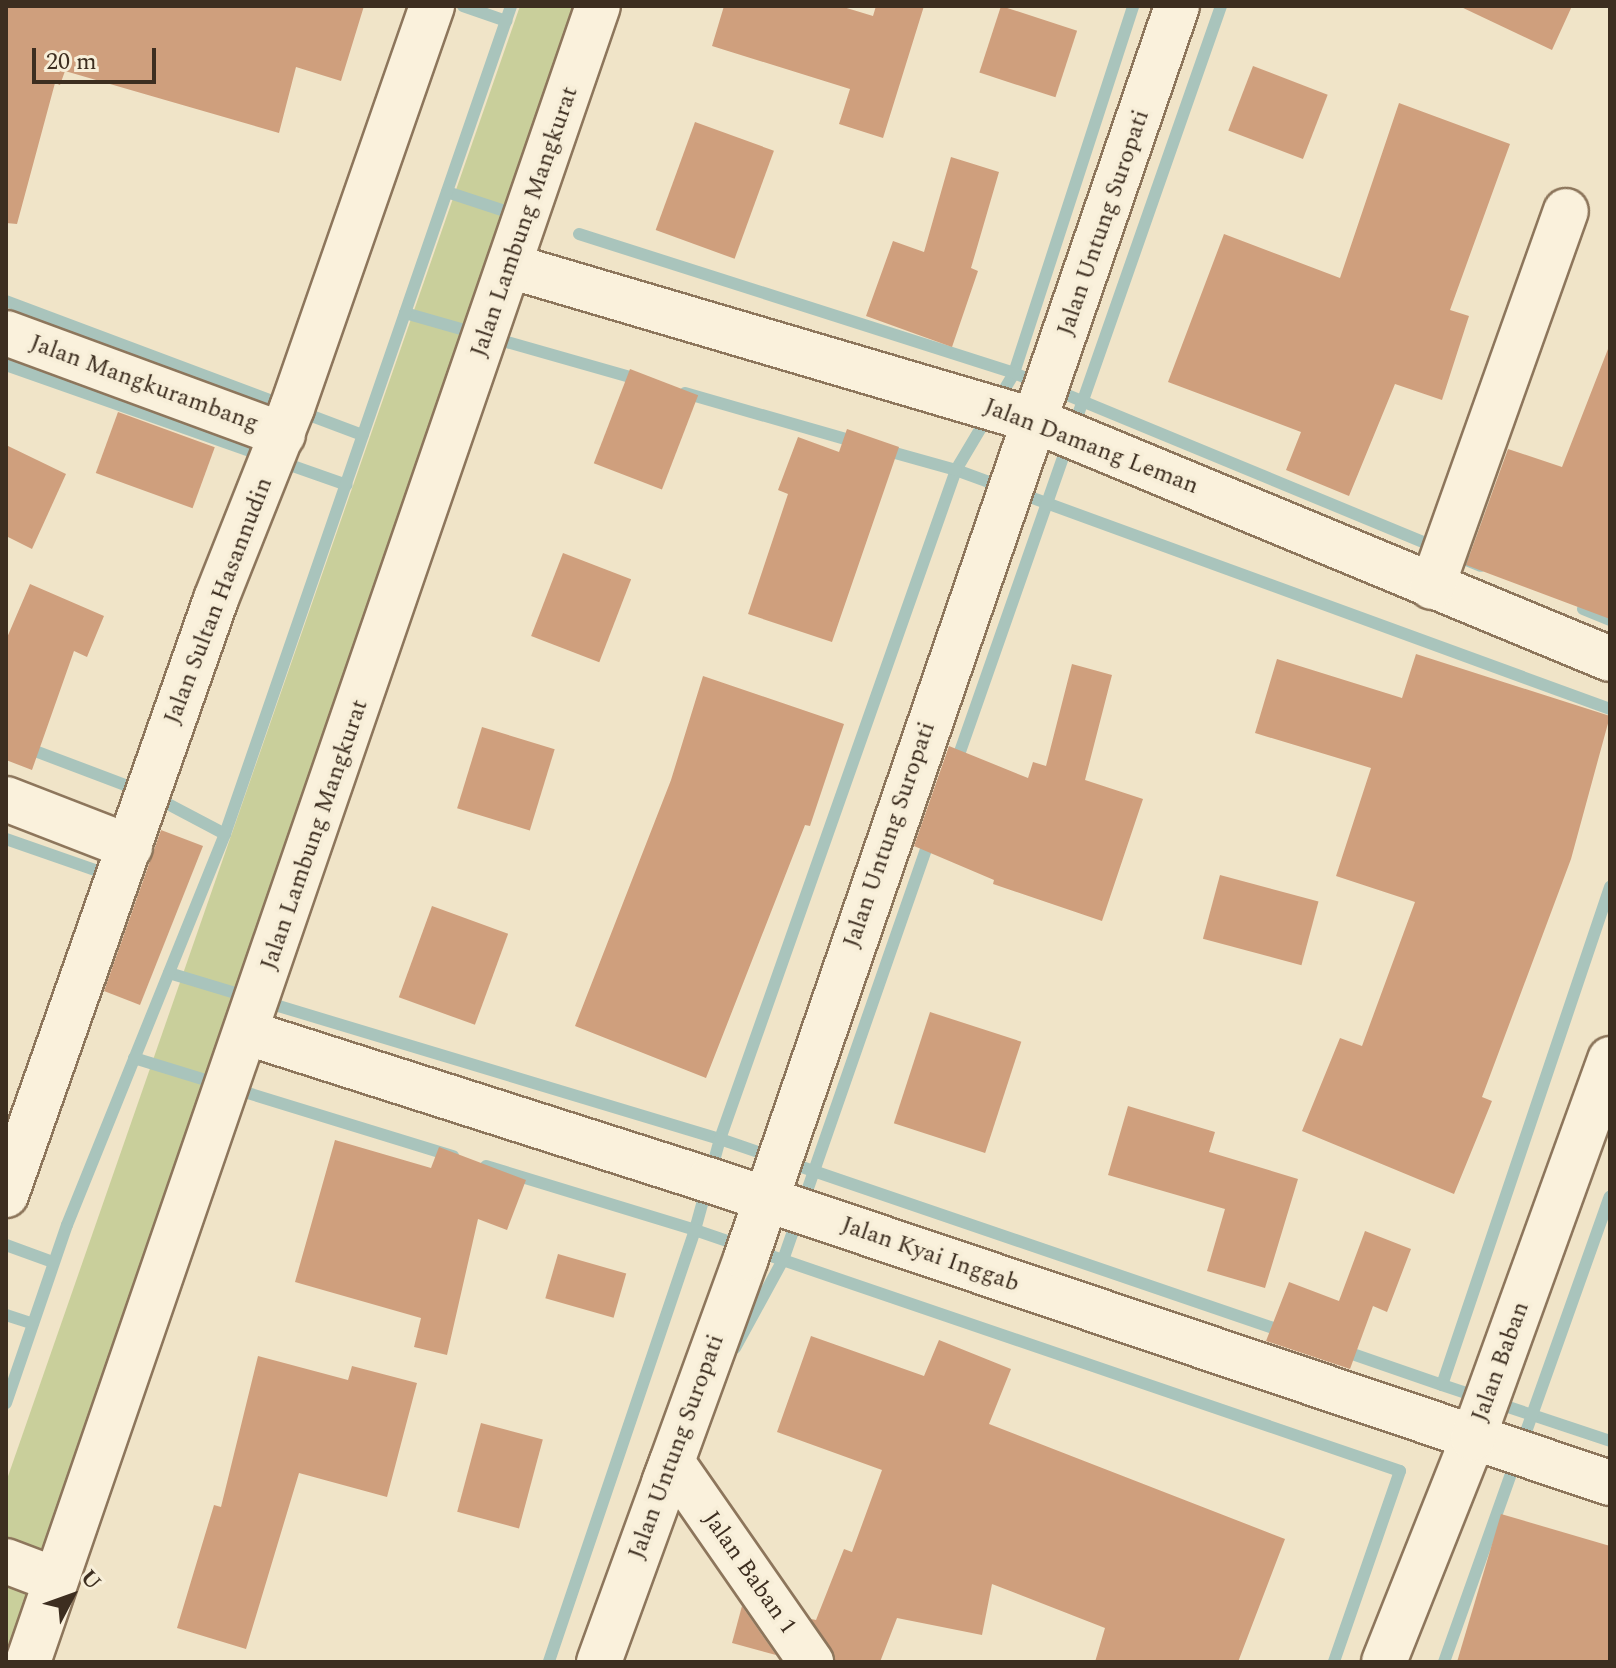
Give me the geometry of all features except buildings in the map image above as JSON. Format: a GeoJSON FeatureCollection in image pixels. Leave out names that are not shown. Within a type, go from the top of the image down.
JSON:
{"type":"FeatureCollection","features":[{"type":"Feature","properties":{"kind":"street","name":"Jalan Sultan Hasannudin"},"geometry":{"type":"LineString","coordinates":[[6,1195],[216,599],[283,435],[432,6]]}},
{"type":"Feature","properties":{"kind":"street","name":"Jalan Lambung Mangkurat"},"geometry":{"type":"LineString","coordinates":[[28,1662],[248,1033],[598,6]]}},
{"type":"Feature","properties":{"kind":"street","name":"Jalan Untung Suropati"},"geometry":{"type":"LineString","coordinates":[[672,1462],[1036,421],[1177,6]]}},
{"type":"Feature","properties":{"kind":"street"},"geometry":{"type":"LineString","coordinates":[[1432,587],[1566,211]]}},
{"type":"Feature","properties":{"kind":"street","name":"Jalan Damang Leman"},"geometry":{"type":"LineString","coordinates":[[510,266],[1036,421],[1610,659]]}},
{"type":"Feature","properties":{"kind":"street","name":"Jalan Mangkurambang"},"geometry":{"type":"LineString","coordinates":[[6,333],[283,435]]}},
{"type":"Feature","properties":{"kind":"street"},"geometry":{"type":"LineString","coordinates":[[6,799],[130,847]]}},
{"type":"Feature","properties":{"kind":"street","name":"Jalan Kyai Inggab"},"geometry":{"type":"LineString","coordinates":[[248,1033],[764,1199],[1610,1483]]}},
{"type":"Feature","properties":{"kind":"street","name":"Jalan Baban"},"geometry":{"type":"LineString","coordinates":[[1384,1662],[1473,1438],[1610,1059]]}},
{"type":"Feature","properties":{"kind":"street"},"geometry":{"type":"LineString","coordinates":[[599,1662],[672,1462]]}},
{"type":"Feature","properties":{"kind":"street","name":"Jalan Baban 1"},"geometry":{"type":"LineString","coordinates":[[672,1462],[811,1662]]}},
{"type":"Feature","properties":{"kind":"street"},"geometry":{"type":"LineString","coordinates":[[10,1563],[56,1580]]}},
{"type":"Feature","properties":{"kind":"green space"},"geometry":{"type":"Polygon","coordinates":[[[520,6],[588,6],[18,1662],[6,1662],[6,1482],[520,6]]]}},
{"type":"Feature","properties":{"kind":"waterway"},"geometry":{"type":"LineString","coordinates":[[463,6],[506,21]]}},
{"type":"Feature","properties":{"kind":"waterway"},"geometry":{"type":"LineString","coordinates":[[6,1403],[67,1225],[225,834],[511,6]]}},
{"type":"Feature","properties":{"kind":"waterway"},"geometry":{"type":"LineString","coordinates":[[579,234],[1014,373],[1133,6]]}},
{"type":"Feature","properties":{"kind":"waterway"},"geometry":{"type":"LineString","coordinates":[[955,766],[1221,6]]}},
{"type":"Feature","properties":{"kind":"waterway"},"geometry":{"type":"LineString","coordinates":[[447,192],[508,212]]}},
{"type":"Feature","properties":{"kind":"waterway"},"geometry":{"type":"LineString","coordinates":[[6,301],[363,435]]}},
{"type":"Feature","properties":{"kind":"waterway"},"geometry":{"type":"LineString","coordinates":[[405,313],[640,380]]}},
{"type":"Feature","properties":{"kind":"waterway"},"geometry":{"type":"LineString","coordinates":[[6,365],[346,485]]}},
{"type":"Feature","properties":{"kind":"waterway"},"geometry":{"type":"LineString","coordinates":[[998,400],[1014,373],[1481,566]]}},
{"type":"Feature","properties":{"kind":"waterway"},"geometry":{"type":"LineString","coordinates":[[685,393],[859,443]]}},
{"type":"Feature","properties":{"kind":"waterway"},"geometry":{"type":"LineString","coordinates":[[988,416],[956,470],[1610,709]]}},
{"type":"Feature","properties":{"kind":"waterway"},"geometry":{"type":"LineString","coordinates":[[169,973],[720,1139],[956,470],[881,449]]}},
{"type":"Feature","properties":{"kind":"waterway"},"geometry":{"type":"LineString","coordinates":[[1583,609],[1610,620]]}},
{"type":"Feature","properties":{"kind":"waterway"},"geometry":{"type":"LineString","coordinates":[[6,740],[149,794],[225,834]]}},
{"type":"Feature","properties":{"kind":"waterway"},"geometry":{"type":"LineString","coordinates":[[735,1348],[783,1260],[931,836]]}},
{"type":"Feature","properties":{"kind":"waterway"},"geometry":{"type":"LineString","coordinates":[[6,839],[112,876]]}},
{"type":"Feature","properties":{"kind":"waterway"},"geometry":{"type":"LineString","coordinates":[[1341,1350],[1442,1385],[1610,887]]}},
{"type":"Feature","properties":{"kind":"waterway"},"geometry":{"type":"LineString","coordinates":[[134,1058],[453,1156]]}},
{"type":"Feature","properties":{"kind":"waterway"},"geometry":{"type":"LineString","coordinates":[[1285,1332],[720,1139],[695,1230],[1400,1471],[1334,1662]]}},
{"type":"Feature","properties":{"kind":"waterway"},"geometry":{"type":"LineString","coordinates":[[486,1166],[695,1230],[549,1662]]}},
{"type":"Feature","properties":{"kind":"waterway"},"geometry":{"type":"LineString","coordinates":[[1444,1662],[1610,1197]]}},
{"type":"Feature","properties":{"kind":"waterway"},"geometry":{"type":"LineString","coordinates":[[6,1245],[53,1262]]}},
{"type":"Feature","properties":{"kind":"waterway"},"geometry":{"type":"LineString","coordinates":[[6,1315],[33,1324]]}},
{"type":"Feature","properties":{"kind":"waterway"},"geometry":{"type":"LineString","coordinates":[[1442,1385],[1610,1441]]}}]}
